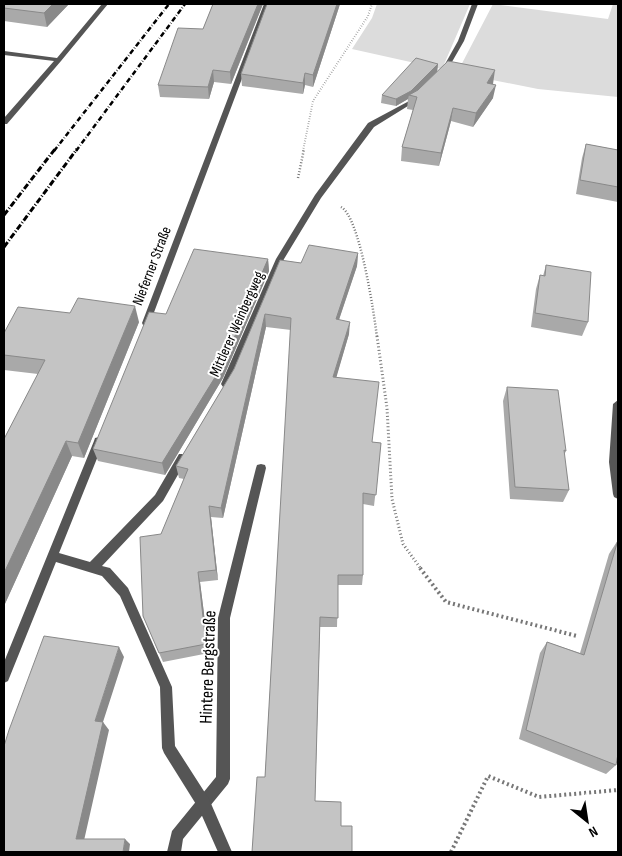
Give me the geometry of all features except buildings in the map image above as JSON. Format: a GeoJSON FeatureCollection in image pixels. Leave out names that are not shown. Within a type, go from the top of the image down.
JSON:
{"type":"FeatureCollection","features":[{"type":"Feature","properties":{"kind":"street"},"geometry":{"type":"LineString","coordinates":[[4,122],[105,4]]}},
{"type":"Feature","properties":{"kind":"street","name":"Nieferner Straße"},"geometry":{"type":"LineString","coordinates":[[142,333],[267,4]]}},
{"type":"Feature","properties":{"kind":"street"},"geometry":{"type":"LineString","coordinates":[[440,76],[446,69],[461,41],[475,4]]}},
{"type":"Feature","properties":{"kind":"street"},"geometry":{"type":"LineString","coordinates":[[4,53],[59,60]]}},
{"type":"Feature","properties":{"kind":"street","name":"Mittlerer Weinbergweg"},"geometry":{"type":"LineString","coordinates":[[219,397],[229,380],[280,259],[318,197],[371,125],[417,97]]}},
{"type":"Feature","properties":{"kind":"street"},"geometry":{"type":"LineString","coordinates":[[618,404],[615,486],[618,494]]}},
{"type":"Feature","properties":{"kind":"street"},"geometry":{"type":"LineString","coordinates":[[4,676],[102,432]]}},
{"type":"Feature","properties":{"kind":"street"},"geometry":{"type":"LineString","coordinates":[[92,568],[159,498],[189,447]]}},
{"type":"Feature","properties":{"kind":"street","name":"Hintere Bergstraße"},"geometry":{"type":"LineString","coordinates":[[174,852],[177,836],[223,779],[224,618],[261,468]]}},
{"type":"Feature","properties":{"kind":"street"},"geometry":{"type":"LineString","coordinates":[[52,556],[106,572],[124,592],[166,687],[169,748],[204,804],[225,852]]}},
{"type":"Feature","properties":{"kind":"path"},"geometry":{"type":"LineString","coordinates":[[297,180],[313,102],[368,16],[372,4]]}},
{"type":"Feature","properties":{"kind":"path"},"geometry":{"type":"LineString","coordinates":[[345,209],[357,232],[374,313],[387,408],[392,500],[403,544],[446,602],[577,636]]}},
{"type":"Feature","properties":{"kind":"path"},"geometry":{"type":"LineString","coordinates":[[451,852],[488,776],[539,797],[618,790]]}},
{"type":"Feature","properties":{"kind":"shaded area"},"geometry":{"type":"Polygon","coordinates":[[[377,4],[470,4],[442,69],[352,49],[372,18],[377,4]]]}},
{"type":"Feature","properties":{"kind":"shaded area"},"geometry":{"type":"Polygon","coordinates":[[[493,4],[608,19],[613,4],[618,4],[618,97],[538,89],[457,73],[493,4]]]}},
{"type":"Feature","properties":{"kind":"railway"},"geometry":{"type":"LineString","coordinates":[[54,151],[169,4]]}},
{"type":"Feature","properties":{"kind":"railway"},"geometry":{"type":"LineString","coordinates":[[76,151],[185,4]]}},
{"type":"Feature","properties":{"kind":"railway"},"geometry":{"type":"LineString","coordinates":[[4,215],[55,149]]}},
{"type":"Feature","properties":{"kind":"railway"},"geometry":{"type":"LineString","coordinates":[[4,247],[77,149]]}}]}
